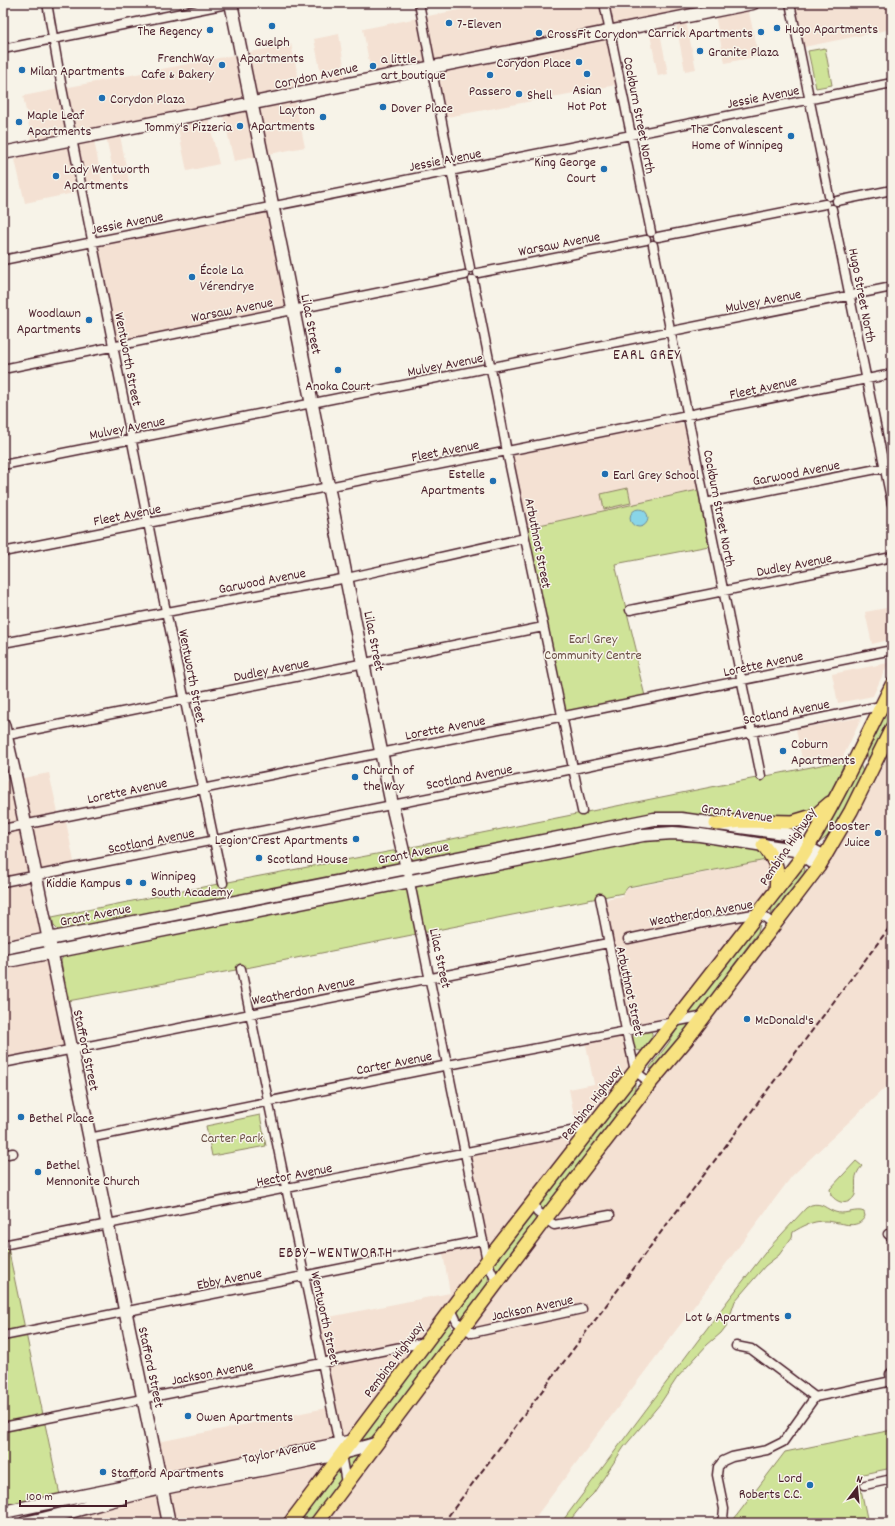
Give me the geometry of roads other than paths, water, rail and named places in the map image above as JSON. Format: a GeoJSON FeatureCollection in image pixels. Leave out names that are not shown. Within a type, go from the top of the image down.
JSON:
{"type":"FeatureCollection","features":[{"type":"Feature","properties":{"kind":"main road","name":"Lilac Street"},"geometry":{"type":"LineString","coordinates":[[231,3],[329,486],[363,664],[392,805],[407,868]]}},
{"type":"Feature","properties":{"kind":"main road","name":"Corydon Avenue"},"geometry":{"type":"LineString","coordinates":[[3,153],[753,3]]}},
{"type":"Feature","properties":{"kind":"main road","name":"Pembina Highway"},"geometry":{"type":"LineString","coordinates":[[290,1523],[340,1449],[353,1440],[487,1261],[759,913],[805,851],[837,796],[864,741],[887,705],[892,685]]}},
{"type":"Feature","properties":{"kind":"main road","name":"Stafford Street"},"geometry":{"type":"LineString","coordinates":[[3,724],[4,736],[36,876],[169,1523]]}},
{"type":"Feature","properties":{"kind":"main road"},"geometry":{"type":"LineString","coordinates":[[317,1523],[545,1219],[650,1083],[705,1016],[822,862],[851,811],[892,728]]}},
{"type":"Feature","properties":{"kind":"main road"},"geometry":{"type":"LineString","coordinates":[[864,741],[863,757],[870,772]]}},
{"type":"Feature","properties":{"kind":"main road"},"geometry":{"type":"LineString","coordinates":[[716,824],[742,821],[793,822],[816,815],[837,796]]}},
{"type":"Feature","properties":{"kind":"main road","name":"Grant Avenue"},"geometry":{"type":"LineString","coordinates":[[3,948],[654,819],[681,819],[784,834],[794,837],[805,851],[822,862]]}},
{"type":"Feature","properties":{"kind":"main road","name":"Grant Avenue"},"geometry":{"type":"LineString","coordinates":[[3,962],[643,835],[673,833],[700,835],[805,851]]}},
{"type":"Feature","properties":{"kind":"main road"},"geometry":{"type":"LineString","coordinates":[[763,845],[775,859],[778,872],[776,891]]}},
{"type":"Feature","properties":{"kind":"main road","name":"Taylor Avenue"},"geometry":{"type":"LineString","coordinates":[[3,1512],[161,1484],[340,1449],[375,1444]]}},
{"type":"Feature","properties":{"kind":"main road","name":"Taylor Avenue"},"geometry":{"type":"LineString","coordinates":[[24,1523],[56,1517],[161,1484]]}},
{"type":"Feature","properties":{"kind":"street","name":"Wentworth Street"},"geometry":{"type":"LineString","coordinates":[[47,3],[72,138],[157,568],[223,884]]}},
{"type":"Feature","properties":{"kind":"street"},"geometry":{"type":"LineString","coordinates":[[3,49],[231,3]]}},
{"type":"Feature","properties":{"kind":"street"},"geometry":{"type":"LineString","coordinates":[[419,3],[470,268]]}},
{"type":"Feature","properties":{"kind":"street","name":"Cockburn Street North"},"geometry":{"type":"LineString","coordinates":[[604,3],[651,232]]}},
{"type":"Feature","properties":{"kind":"street"},"geometry":{"type":"LineString","coordinates":[[790,3],[829,196]]}},
{"type":"Feature","properties":{"kind":"street","name":"Jessie Avenue"},"geometry":{"type":"LineString","coordinates":[[3,260],[892,83]]}},
{"type":"Feature","properties":{"kind":"street"},"geometry":{"type":"LineString","coordinates":[[658,237],[836,205],[837,201],[892,190]]}},
{"type":"Feature","properties":{"kind":"street"},"geometry":{"type":"LineString","coordinates":[[829,196],[835,198],[837,201]]}},
{"type":"Feature","properties":{"kind":"street"},"geometry":{"type":"LineString","coordinates":[[828,206],[825,200],[829,196]]}},
{"type":"Feature","properties":{"kind":"street","name":"Hugo Street North"},"geometry":{"type":"LineString","coordinates":[[828,206],[850,296],[866,379],[888,467],[892,504]]}},
{"type":"Feature","properties":{"kind":"street"},"geometry":{"type":"LineString","coordinates":[[651,232],[656,234],[658,237],[657,243],[653,245],[648,243],[646,240],[647,234],[651,232]]}},
{"type":"Feature","properties":{"kind":"street","name":"Warsaw Avenue"},"geometry":{"type":"LineString","coordinates":[[478,273],[646,240]]}},
{"type":"Feature","properties":{"kind":"street","name":"Cockburn Street North"},"geometry":{"type":"LineString","coordinates":[[653,245],[760,776]]}},
{"type":"Feature","properties":{"kind":"street"},"geometry":{"type":"LineString","coordinates":[[470,268],[474,268],[478,273],[476,278],[473,280],[469,280],[465,275],[467,270],[470,268]]}},
{"type":"Feature","properties":{"kind":"street","name":"Warsaw Avenue"},"geometry":{"type":"LineString","coordinates":[[3,369],[465,275]]}},
{"type":"Feature","properties":{"kind":"street","name":"Arbuthnot Street"},"geometry":{"type":"LineString","coordinates":[[473,280],[561,717],[582,812]]}},
{"type":"Feature","properties":{"kind":"street","name":"Mulvey Avenue"},"geometry":{"type":"LineString","coordinates":[[3,466],[892,288]]}},
{"type":"Feature","properties":{"kind":"street","name":"Fleet Avenue"},"geometry":{"type":"LineString","coordinates":[[3,552],[892,374]]}},
{"type":"Feature","properties":{"kind":"street","name":"Garwood Avenue"},"geometry":{"type":"LineString","coordinates":[[706,503],[888,467]]}},
{"type":"Feature","properties":{"kind":"street","name":"Garwood Avenue"},"geometry":{"type":"LineString","coordinates":[[3,643],[347,578],[525,538]]}},
{"type":"Feature","properties":{"kind":"street","name":"Dudley Avenue"},"geometry":{"type":"LineString","coordinates":[[630,610],[892,557]]}},
{"type":"Feature","properties":{"kind":"street","name":"Dudley Avenue"},"geometry":{"type":"LineString","coordinates":[[4,736],[543,627]]}},
{"type":"Feature","properties":{"kind":"street","name":"Lorette Avenue"},"geometry":{"type":"LineString","coordinates":[[3,829],[892,650]]}},
{"type":"Feature","properties":{"kind":"street","name":"Scotland Avenue"},"geometry":{"type":"LineString","coordinates":[[3,882],[214,841],[752,731],[887,705]]}},
{"type":"Feature","properties":{"kind":"street","name":"Lilac Street"},"geometry":{"type":"LineString","coordinates":[[407,868],[487,1261],[496,1284]]}},
{"type":"Feature","properties":{"kind":"street","name":"Arbuthnot Street"},"geometry":{"type":"LineString","coordinates":[[600,898],[635,1071]]}},
{"type":"Feature","properties":{"kind":"street","name":"Weatherdon Avenue"},"geometry":{"type":"LineString","coordinates":[[628,939],[759,913],[775,925]]}},
{"type":"Feature","properties":{"kind":"street","name":"Weatherdon Avenue"},"geometry":{"type":"LineString","coordinates":[[3,1063],[608,943]]}},
{"type":"Feature","properties":{"kind":"street","name":"Wentworth Street"},"geometry":{"type":"LineString","coordinates":[[241,969],[323,1363],[346,1483]]}},
{"type":"Feature","properties":{"kind":"street","name":"Carter Avenue"},"geometry":{"type":"LineString","coordinates":[[89,1138],[448,1065],[705,1016]]}},
{"type":"Feature","properties":{"kind":"street"},"geometry":{"type":"LineString","coordinates":[[635,1071],[650,1083]]}},
{"type":"Feature","properties":{"kind":"street","name":"Hector Avenue"},"geometry":{"type":"LineString","coordinates":[[3,1245],[591,1127]]}},
{"type":"Feature","properties":{"kind":"street"},"geometry":{"type":"LineString","coordinates":[[3,1155],[13,1153]]}},
{"type":"Feature","properties":{"kind":"street"},"geometry":{"type":"LineString","coordinates":[[534,1200],[537,1212],[554,1225],[610,1215]]}},
{"type":"Feature","properties":{"kind":"street","name":"Ebby Avenue"},"geometry":{"type":"LineString","coordinates":[[3,1336],[483,1240]]}},
{"type":"Feature","properties":{"kind":"street"},"geometry":{"type":"LineString","coordinates":[[451,1309],[458,1322],[464,1327]]}},
{"type":"Feature","properties":{"kind":"street","name":"Jackson Avenue"},"geometry":{"type":"LineString","coordinates":[[464,1327],[472,1333],[582,1309]]}},
{"type":"Feature","properties":{"kind":"street","name":"Jackson Avenue"},"geometry":{"type":"LineString","coordinates":[[3,1427],[426,1342]]}},
{"type":"Feature","properties":{"kind":"street"},"geometry":{"type":"LineString","coordinates":[[736,1346],[751,1349],[815,1397]]}},
{"type":"Feature","properties":{"kind":"street"},"geometry":{"type":"LineString","coordinates":[[720,1523],[723,1518],[724,1509],[718,1467],[723,1461],[732,1456],[767,1450],[783,1442],[815,1397],[892,1381],[890,1374],[892,1372]]}},
{"type":"Feature","properties":{"kind":"street"},"geometry":{"type":"LineString","coordinates":[[865,1485],[892,1479]]}},
{"type":"Feature","properties":{"kind":"water"},"geometry":{"type":"Polygon","coordinates":[[[639,509],[645,512],[648,518],[645,524],[639,527],[633,524],[630,518],[633,512],[639,509]]]}},
{"type":"Feature","properties":{"kind":"railway"},"geometry":{"type":"LineString","coordinates":[[443,1523],[892,924]]}},
{"type":"Feature","properties":{"kind":"place","name":"7-Eleven"},"geometry":{"type":"Point","coordinates":[449,23]}},
{"type":"Feature","properties":{"kind":"place","name":"Guelph Apartments"},"geometry":{"type":"Point","coordinates":[272,26]}},
{"type":"Feature","properties":{"kind":"place","name":"Hugo Apartments"},"geometry":{"type":"Point","coordinates":[777,28]}},
{"type":"Feature","properties":{"kind":"place","name":"The Regency"},"geometry":{"type":"Point","coordinates":[210,30]}},
{"type":"Feature","properties":{"kind":"place","name":"Carrick Apartments"},"geometry":{"type":"Point","coordinates":[761,32]}},
{"type":"Feature","properties":{"kind":"place","name":"CrossFit Corydon"},"geometry":{"type":"Point","coordinates":[539,33]}},
{"type":"Feature","properties":{"kind":"place","name":"Granite Plaza"},"geometry":{"type":"Point","coordinates":[700,51]}},
{"type":"Feature","properties":{"kind":"place","name":"Corydon Place"},"geometry":{"type":"Point","coordinates":[579,62]}},
{"type":"Feature","properties":{"kind":"place","name":"FrenchWay Cafe & Bakery"},"geometry":{"type":"Point","coordinates":[222,65]}},
{"type":"Feature","properties":{"kind":"place","name":"a little art boutique"},"geometry":{"type":"Point","coordinates":[373,66]}},
{"type":"Feature","properties":{"kind":"place","name":"Milan Apartments"},"geometry":{"type":"Point","coordinates":[22,70]}},
{"type":"Feature","properties":{"kind":"place","name":"Asian Hot Pot"},"geometry":{"type":"Point","coordinates":[587,74]}},
{"type":"Feature","properties":{"kind":"place","name":"Passero"},"geometry":{"type":"Point","coordinates":[490,75]}},
{"type":"Feature","properties":{"kind":"place","name":"Shell"},"geometry":{"type":"Point","coordinates":[519,94]}},
{"type":"Feature","properties":{"kind":"place","name":"Corydon Plaza"},"geometry":{"type":"Point","coordinates":[102,98]}},
{"type":"Feature","properties":{"kind":"place","name":"Dover Place"},"geometry":{"type":"Point","coordinates":[383,107]}},
{"type":"Feature","properties":{"kind":"place","name":"Layton Apartments"},"geometry":{"type":"Point","coordinates":[323,117]}},
{"type":"Feature","properties":{"kind":"place","name":"Maple Leaf Apartments"},"geometry":{"type":"Point","coordinates":[19,122]}},
{"type":"Feature","properties":{"kind":"place","name":"Tommy's Pizzeria"},"geometry":{"type":"Point","coordinates":[240,126]}},
{"type":"Feature","properties":{"kind":"place","name":"The Convalescent Home of Winnipeg"},"geometry":{"type":"Point","coordinates":[791,136]}},
{"type":"Feature","properties":{"kind":"place","name":"King George Court"},"geometry":{"type":"Point","coordinates":[604,169]}},
{"type":"Feature","properties":{"kind":"place","name":"Lady Wentworth Apartments"},"geometry":{"type":"Point","coordinates":[56,176]}},
{"type":"Feature","properties":{"kind":"place","name":"École La Vérendrye"},"geometry":{"type":"Point","coordinates":[192,277]}},
{"type":"Feature","properties":{"kind":"place","name":"Woodlawn Apartments"},"geometry":{"type":"Point","coordinates":[89,320]}},
{"type":"Feature","properties":{"kind":"place","name":"Anoka Court"},"geometry":{"type":"Point","coordinates":[338,370]}},
{"type":"Feature","properties":{"kind":"place","name":"Earl Grey School"},"geometry":{"type":"Point","coordinates":[605,474]}},
{"type":"Feature","properties":{"kind":"place","name":"Estelle Apartments"},"geometry":{"type":"Point","coordinates":[493,481]}},
{"type":"Feature","properties":{"kind":"place","name":"Coburn Apartments"},"geometry":{"type":"Point","coordinates":[783,751]}},
{"type":"Feature","properties":{"kind":"place","name":"Church of the Way"},"geometry":{"type":"Point","coordinates":[355,777]}},
{"type":"Feature","properties":{"kind":"place","name":"Booster Juice"},"geometry":{"type":"Point","coordinates":[878,833]}},
{"type":"Feature","properties":{"kind":"place","name":"Legion Crest Apartments"},"geometry":{"type":"Point","coordinates":[356,839]}},
{"type":"Feature","properties":{"kind":"place","name":"Scotland House"},"geometry":{"type":"Point","coordinates":[259,858]}},
{"type":"Feature","properties":{"kind":"place","name":"Kiddie Kampus"},"geometry":{"type":"Point","coordinates":[129,882]}},
{"type":"Feature","properties":{"kind":"place","name":"Winnipeg South Academy"},"geometry":{"type":"Point","coordinates":[143,883]}},
{"type":"Feature","properties":{"kind":"place","name":"McDonald's"},"geometry":{"type":"Point","coordinates":[747,1019]}},
{"type":"Feature","properties":{"kind":"place","name":"Bethel Place"},"geometry":{"type":"Point","coordinates":[21,1117]}},
{"type":"Feature","properties":{"kind":"place","name":"Bethel Mennonite Church"},"geometry":{"type":"Point","coordinates":[38,1172]}},
{"type":"Feature","properties":{"kind":"place","name":"Lot 6 Apartments"},"geometry":{"type":"Point","coordinates":[788,1316]}},
{"type":"Feature","properties":{"kind":"place","name":"Owen Apartments"},"geometry":{"type":"Point","coordinates":[188,1416]}},
{"type":"Feature","properties":{"kind":"place","name":"Stafford Apartments"},"geometry":{"type":"Point","coordinates":[103,1472]}},
{"type":"Feature","properties":{"kind":"place","name":"Lord Roberts C.C."},"geometry":{"type":"Point","coordinates":[810,1485]}},
{"type":"Feature","properties":{"kind":"district","name":"EARL GREY"},"geometry":{"type":"Point","coordinates":[647,354]}},
{"type":"Feature","properties":{"kind":"district","name":"EBBY–WENTWORTH"},"geometry":{"type":"Point","coordinates":[336,1252]}},
{"type":"Feature","properties":{"kind":"park label","name":"Earl Grey Community Centre"},"geometry":{"type":"Point","coordinates":[593,646]}},
{"type":"Feature","properties":{"kind":"park label","name":"Carter Park"},"geometry":{"type":"Point","coordinates":[232,1137]}}]}
